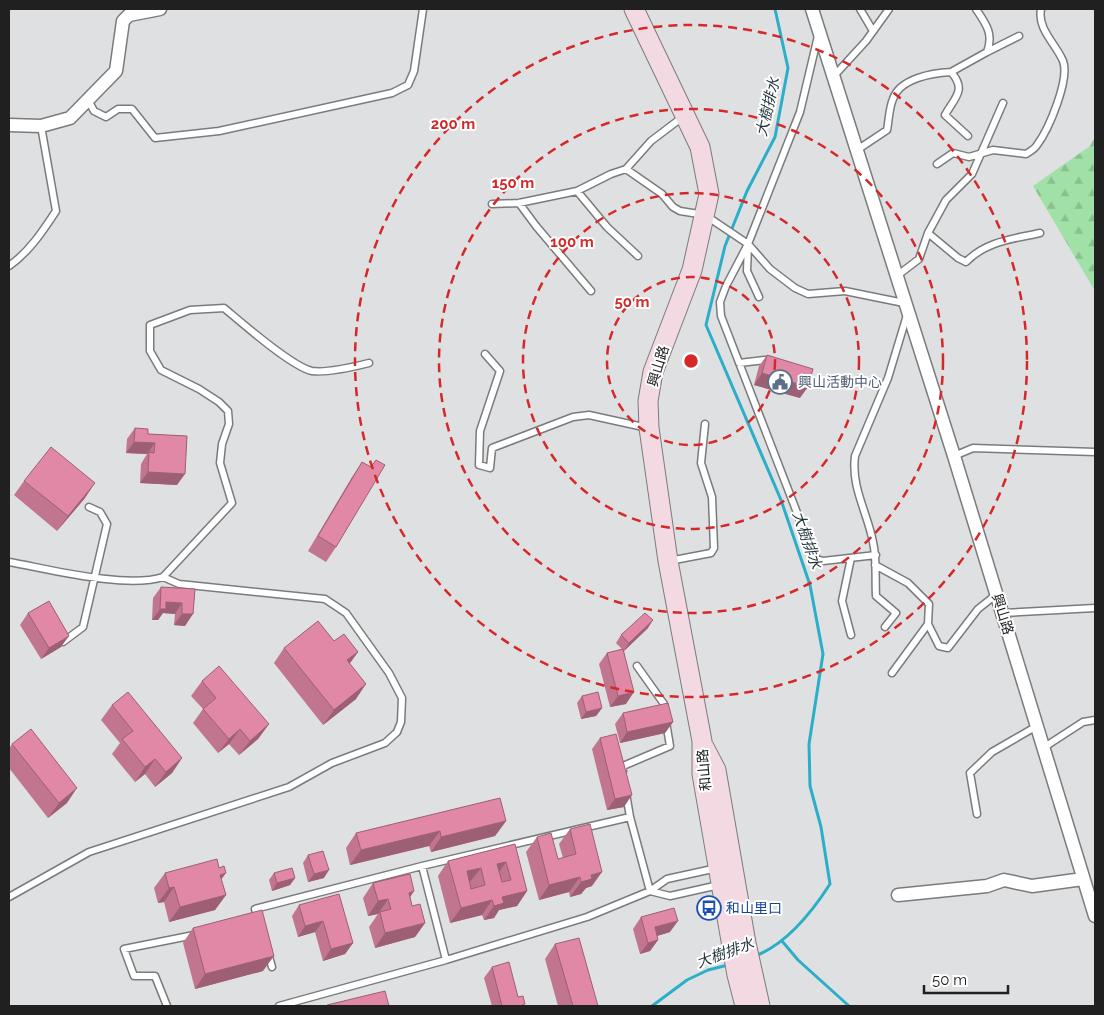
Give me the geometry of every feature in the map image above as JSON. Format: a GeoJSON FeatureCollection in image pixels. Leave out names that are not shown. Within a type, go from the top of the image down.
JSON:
{"type":"FeatureCollection","features":[{"type":"Feature","properties":{"kind":"main road","name":"興山路"},"geometry":{"type":"LineString","coordinates":[[634,9],[685,115],[701,157],[713,220],[653,372],[648,401],[668,561],[702,741]]}},
{"type":"Feature","properties":{"kind":"main road","name":"和山路"},"geometry":{"type":"LineString","coordinates":[[702,741],[716,770],[724,875],[744,975]]}},
{"type":"Feature","properties":{"kind":"main road"},"geometry":{"type":"LineString","coordinates":[[744,975],[745,1006]]}},
{"type":"Feature","properties":{"kind":"main road"},"geometry":{"type":"LineString","coordinates":[[744,975],[760,1006]]}},
{"type":"Feature","properties":{"kind":"street"},"geometry":{"type":"LineString","coordinates":[[9,124],[41,126],[70,118],[116,71],[123,21],[129,15],[160,9]]}},
{"type":"Feature","properties":{"kind":"street","name":"興山路"},"geometry":{"type":"LineString","coordinates":[[812,9],[818,34],[898,275],[906,308],[1003,613],[1082,879],[1092,896],[1095,916]]}},
{"type":"Feature","properties":{"kind":"street"},"geometry":{"type":"LineString","coordinates":[[898,895],[987,886],[1004,880],[1032,886],[1082,879]]}},
{"type":"Feature","properties":{"kind":"lane"},"geometry":{"type":"LineString","coordinates":[[88,100],[94,111],[106,117],[118,109],[132,109],[155,138],[219,131],[392,93],[408,85],[414,71],[423,9]]}},
{"type":"Feature","properties":{"kind":"lane"},"geometry":{"type":"LineString","coordinates":[[860,9],[873,31]]}},
{"type":"Feature","properties":{"kind":"lane"},"geometry":{"type":"LineString","coordinates":[[833,77],[873,31],[889,9]]}},
{"type":"Feature","properties":{"kind":"lane"},"geometry":{"type":"LineString","coordinates":[[976,9],[988,27],[991,42],[987,52]]}},
{"type":"Feature","properties":{"kind":"lane"},"geometry":{"type":"LineString","coordinates":[[936,164],[953,154],[969,157],[979,156],[993,150],[1026,154],[1037,146],[1065,77],[1064,62],[1042,25],[1041,9]]}},
{"type":"Feature","properties":{"kind":"lane"},"geometry":{"type":"LineString","coordinates":[[818,34],[800,112],[748,244],[726,286],[720,302],[721,316],[813,554],[817,559],[823,560],[876,555]]}},
{"type":"Feature","properties":{"kind":"lane"},"geometry":{"type":"LineString","coordinates":[[857,150],[887,130],[893,98],[908,82],[929,74],[951,72],[1019,36]]}},
{"type":"Feature","properties":{"kind":"lane"},"geometry":{"type":"LineString","coordinates":[[951,72],[959,81],[960,90],[945,115],[968,136]]}},
{"type":"Feature","properties":{"kind":"lane"},"geometry":{"type":"LineString","coordinates":[[898,275],[919,258],[928,233],[946,200],[972,174],[1004,103]]}},
{"type":"Feature","properties":{"kind":"lane"},"geometry":{"type":"LineString","coordinates":[[492,204],[519,203],[577,191],[611,174],[626,169],[651,141],[685,115]]}},
{"type":"Feature","properties":{"kind":"lane"},"geometry":{"type":"LineString","coordinates":[[9,266],[18,260],[40,235],[56,211],[41,126]]}},
{"type":"Feature","properties":{"kind":"lane"},"geometry":{"type":"LineString","coordinates":[[626,169],[662,194],[673,207],[680,211],[713,220],[748,244],[770,269],[795,288],[808,294],[845,291],[906,308]]}},
{"type":"Feature","properties":{"kind":"lane"},"geometry":{"type":"LineString","coordinates":[[577,191],[607,228],[638,256]]}},
{"type":"Feature","properties":{"kind":"lane"},"geometry":{"type":"LineString","coordinates":[[519,203],[536,226],[592,291]]}},
{"type":"Feature","properties":{"kind":"lane"},"geometry":{"type":"LineString","coordinates":[[928,233],[958,258],[966,262],[974,253],[987,245],[1040,233]]}},
{"type":"Feature","properties":{"kind":"lane"},"geometry":{"type":"LineString","coordinates":[[748,244],[747,271],[759,297]]}},
{"type":"Feature","properties":{"kind":"lane"},"geometry":{"type":"LineString","coordinates":[[163,578],[232,503],[220,463],[222,444],[229,424],[228,411],[220,402],[161,370],[150,351],[150,325],[190,310],[224,308],[286,357],[311,370],[347,368],[369,363]]}},
{"type":"Feature","properties":{"kind":"lane","name":"興山路"},"geometry":{"type":"LineString","coordinates":[[885,627],[896,613],[876,596],[876,555],[865,513],[854,484],[855,461],[888,378],[906,308]]}},
{"type":"Feature","properties":{"kind":"lane"},"geometry":{"type":"LineString","coordinates":[[485,354],[500,372],[480,431],[479,465],[490,468],[492,448],[573,417],[589,415],[634,427],[650,428]]}},
{"type":"Feature","properties":{"kind":"lane"},"geometry":{"type":"LineString","coordinates":[[739,363],[765,360]]}},
{"type":"Feature","properties":{"kind":"lane"},"geometry":{"type":"LineString","coordinates":[[668,561],[711,553],[714,548],[712,497],[701,463],[705,424]]}},
{"type":"Feature","properties":{"kind":"lane"},"geometry":{"type":"LineString","coordinates":[[954,456],[973,448],[1095,452]]}},
{"type":"Feature","properties":{"kind":"lane"},"geometry":{"type":"LineString","coordinates":[[63,642],[83,627],[107,524],[100,512],[89,507]]}},
{"type":"Feature","properties":{"kind":"lane"},"geometry":{"type":"LineString","coordinates":[[851,558],[842,600],[851,635]]}},
{"type":"Feature","properties":{"kind":"lane"},"geometry":{"type":"LineString","coordinates":[[9,562],[124,581],[163,578],[178,584],[326,599],[346,613],[389,674],[402,698],[402,722],[397,732],[386,744],[332,763],[289,787],[89,852],[9,897]]}},
{"type":"Feature","properties":{"kind":"lane"},"geometry":{"type":"LineString","coordinates":[[875,565],[908,583],[929,604],[928,624],[939,646],[948,648],[978,609],[997,594]]}},
{"type":"Feature","properties":{"kind":"lane"},"geometry":{"type":"LineString","coordinates":[[1003,613],[1095,608]]}},
{"type":"Feature","properties":{"kind":"lane"},"geometry":{"type":"LineString","coordinates":[[892,673],[928,624]]}},
{"type":"Feature","properties":{"kind":"lane"},"geometry":{"type":"LineString","coordinates":[[624,775],[623,766],[670,746],[664,704],[637,666]]}},
{"type":"Feature","properties":{"kind":"lane"},"geometry":{"type":"LineString","coordinates":[[1043,748],[1083,722],[1095,720]]}},
{"type":"Feature","properties":{"kind":"lane"},"geometry":{"type":"LineString","coordinates":[[977,814],[970,773],[992,752],[1037,726]]}},
{"type":"Feature","properties":{"kind":"lane"},"geometry":{"type":"LineString","coordinates":[[625,784],[630,818],[650,891]]}},
{"type":"Feature","properties":{"kind":"lane"},"geometry":{"type":"LineString","coordinates":[[260,926],[255,909],[422,866],[630,818]]}},
{"type":"Feature","properties":{"kind":"lane"},"geometry":{"type":"LineString","coordinates":[[422,866],[446,960]]}},
{"type":"Feature","properties":{"kind":"lane"},"geometry":{"type":"LineString","coordinates":[[279,1006],[446,960],[587,917],[650,891],[667,879],[724,875]]}},
{"type":"Feature","properties":{"kind":"lane"},"geometry":{"type":"LineString","coordinates":[[650,891],[670,896],[724,875]]}},
{"type":"Feature","properties":{"kind":"lane"},"geometry":{"type":"LineString","coordinates":[[248,921],[258,918]]}},
{"type":"Feature","properties":{"kind":"lane"},"geometry":{"type":"LineString","coordinates":[[167,1006],[155,976],[134,976],[124,949],[201,934]]}},
{"type":"Feature","properties":{"kind":"lane"},"geometry":{"type":"LineString","coordinates":[[265,943],[272,967]]}},
{"type":"Feature","properties":{"kind":"green space"},"geometry":{"type":"Polygon","coordinates":[[[1095,137],[1095,291],[1033,186],[1090,146],[1095,137]]]}},
{"type":"Feature","properties":{"kind":"building"},"geometry":{"type":"Polygon","coordinates":[[[767,355],[813,369],[808,387],[762,373],[767,355]]]}},
{"type":"Feature","properties":{"kind":"building"},"geometry":{"type":"Polygon","coordinates":[[[135,428],[148,429],[148,434],[187,436],[185,474],[148,472],[149,452],[154,453],[155,443],[134,442],[135,428]]]}},
{"type":"Feature","properties":{"kind":"building"},"geometry":{"type":"Polygon","coordinates":[[[51,447],[95,483],[68,516],[24,481],[51,447]]]}},
{"type":"Feature","properties":{"kind":"building"},"geometry":{"type":"Polygon","coordinates":[[[376,460],[385,465],[336,547],[318,536],[362,462],[371,467],[376,460]]]}},
{"type":"Feature","properties":{"kind":"building"},"geometry":{"type":"Polygon","coordinates":[[[161,587],[195,589],[193,614],[182,614],[182,603],[166,602],[166,609],[160,609],[161,587]]]}},
{"type":"Feature","properties":{"kind":"building"},"geometry":{"type":"Polygon","coordinates":[[[49,601],[69,636],[49,648],[28,613],[49,601]]]}},
{"type":"Feature","properties":{"kind":"building"},"geometry":{"type":"Polygon","coordinates":[[[645,613],[653,620],[629,643],[621,635],[645,613]]]}},
{"type":"Feature","properties":{"kind":"building"},"geometry":{"type":"Polygon","coordinates":[[[318,621],[334,641],[344,634],[358,652],[347,660],[366,684],[334,710],[284,648],[318,621]]]}},
{"type":"Feature","properties":{"kind":"building"},"geometry":{"type":"Polygon","coordinates":[[[623,649],[634,692],[618,696],[607,653],[623,649]]]}},
{"type":"Feature","properties":{"kind":"building"},"geometry":{"type":"Polygon","coordinates":[[[219,666],[269,724],[250,741],[240,729],[229,739],[203,709],[216,698],[202,681],[219,666]]]}},
{"type":"Feature","properties":{"kind":"building"},"geometry":{"type":"Polygon","coordinates":[[[128,692],[182,758],[166,772],[155,759],[145,767],[122,739],[133,731],[112,705],[128,692]]]}},
{"type":"Feature","properties":{"kind":"building"},"geometry":{"type":"Polygon","coordinates":[[[598,692],[602,708],[586,712],[582,696],[598,692]]]}},
{"type":"Feature","properties":{"kind":"building"},"geometry":{"type":"Polygon","coordinates":[[[668,703],[673,722],[627,732],[623,713],[668,703]]]}},
{"type":"Feature","properties":{"kind":"building"},"geometry":{"type":"Polygon","coordinates":[[[31,729],[77,788],[59,803],[12,744],[31,729]]]}},
{"type":"Feature","properties":{"kind":"building"},"geometry":{"type":"Polygon","coordinates":[[[616,734],[632,795],[615,799],[600,738],[616,734]]]}},
{"type":"Feature","properties":{"kind":"building"},"geometry":{"type":"Polygon","coordinates":[[[500,798],[506,821],[441,837],[440,831],[361,850],[356,833],[500,798]]]}},
{"type":"Feature","properties":{"kind":"building"},"geometry":{"type":"Polygon","coordinates":[[[590,824],[602,872],[591,875],[592,879],[581,882],[580,877],[549,885],[537,837],[551,833],[558,859],[576,854],[570,829],[590,824]]]}},
{"type":"Feature","properties":{"kind":"building"},"geometry":{"type":"Polygon","coordinates":[[[515,844],[527,891],[502,897],[504,903],[494,906],[492,900],[461,908],[448,861],[515,844]],[[506,862],[497,864],[502,882],[511,880],[506,862]],[[481,868],[467,871],[471,889],[485,885],[481,868]]]}},
{"type":"Feature","properties":{"kind":"building"},"geometry":{"type":"Polygon","coordinates":[[[323,851],[329,870],[314,874],[308,855],[323,851]]]}},
{"type":"Feature","properties":{"kind":"building"},"geometry":{"type":"Polygon","coordinates":[[[217,859],[219,868],[224,866],[226,873],[220,875],[226,895],[180,907],[174,887],[169,888],[165,873],[217,859]]]}},
{"type":"Feature","properties":{"kind":"building"},"geometry":{"type":"Polygon","coordinates":[[[292,868],[295,878],[277,883],[274,873],[292,868]]]}},
{"type":"Feature","properties":{"kind":"building"},"geometry":{"type":"Polygon","coordinates":[[[410,874],[414,891],[409,893],[412,906],[420,904],[425,923],[385,933],[380,912],[391,909],[388,899],[378,901],[373,883],[410,874]]]}},
{"type":"Feature","properties":{"kind":"building"},"geometry":{"type":"Polygon","coordinates":[[[339,894],[353,943],[331,949],[323,921],[305,926],[299,905],[339,894]]]}},
{"type":"Feature","properties":{"kind":"building"},"geometry":{"type":"Polygon","coordinates":[[[674,908],[678,921],[655,927],[658,940],[648,943],[641,917],[674,908]]]}},
{"type":"Feature","properties":{"kind":"building"},"geometry":{"type":"Polygon","coordinates":[[[262,910],[274,956],[205,974],[193,928],[262,910]]]}},
{"type":"Feature","properties":{"kind":"building"},"geometry":{"type":"Polygon","coordinates":[[[579,938],[598,1006],[573,1006],[555,944],[579,938]]]}},
{"type":"Feature","properties":{"kind":"building"},"geometry":{"type":"Polygon","coordinates":[[[509,962],[518,997],[523,996],[525,1004],[520,1006],[502,1006],[492,967],[509,962]]]}},
{"type":"Feature","properties":{"kind":"building"},"geometry":{"type":"Polygon","coordinates":[[[385,991],[389,1006],[327,1006],[327,1005],[385,991]]]}},
{"type":"Feature","properties":{"kind":"waterway","name":"大樹排水"},"geometry":{"type":"LineString","coordinates":[[755,956],[778,944],[798,926],[830,884],[821,827],[810,786],[809,744],[823,654],[810,585],[781,500],[706,325],[725,246],[747,191],[775,137],[788,68],[775,9]]}},
{"type":"Feature","properties":{"kind":"waterway"},"geometry":{"type":"LineString","coordinates":[[782,941],[798,960],[849,1006]]}},
{"type":"Feature","properties":{"kind":"waterway","name":"大樹排水"},"geometry":{"type":"LineString","coordinates":[[652,1006],[687,980],[708,970],[728,965]]}},
{"type":"Feature","properties":{"kind":"place","name":"興山活動中心"},"geometry":{"type":"Point","coordinates":[780,382]}},
{"type":"Feature","properties":{"kind":"place","name":"和山里口"},"geometry":{"type":"Point","coordinates":[709,908]}}]}
